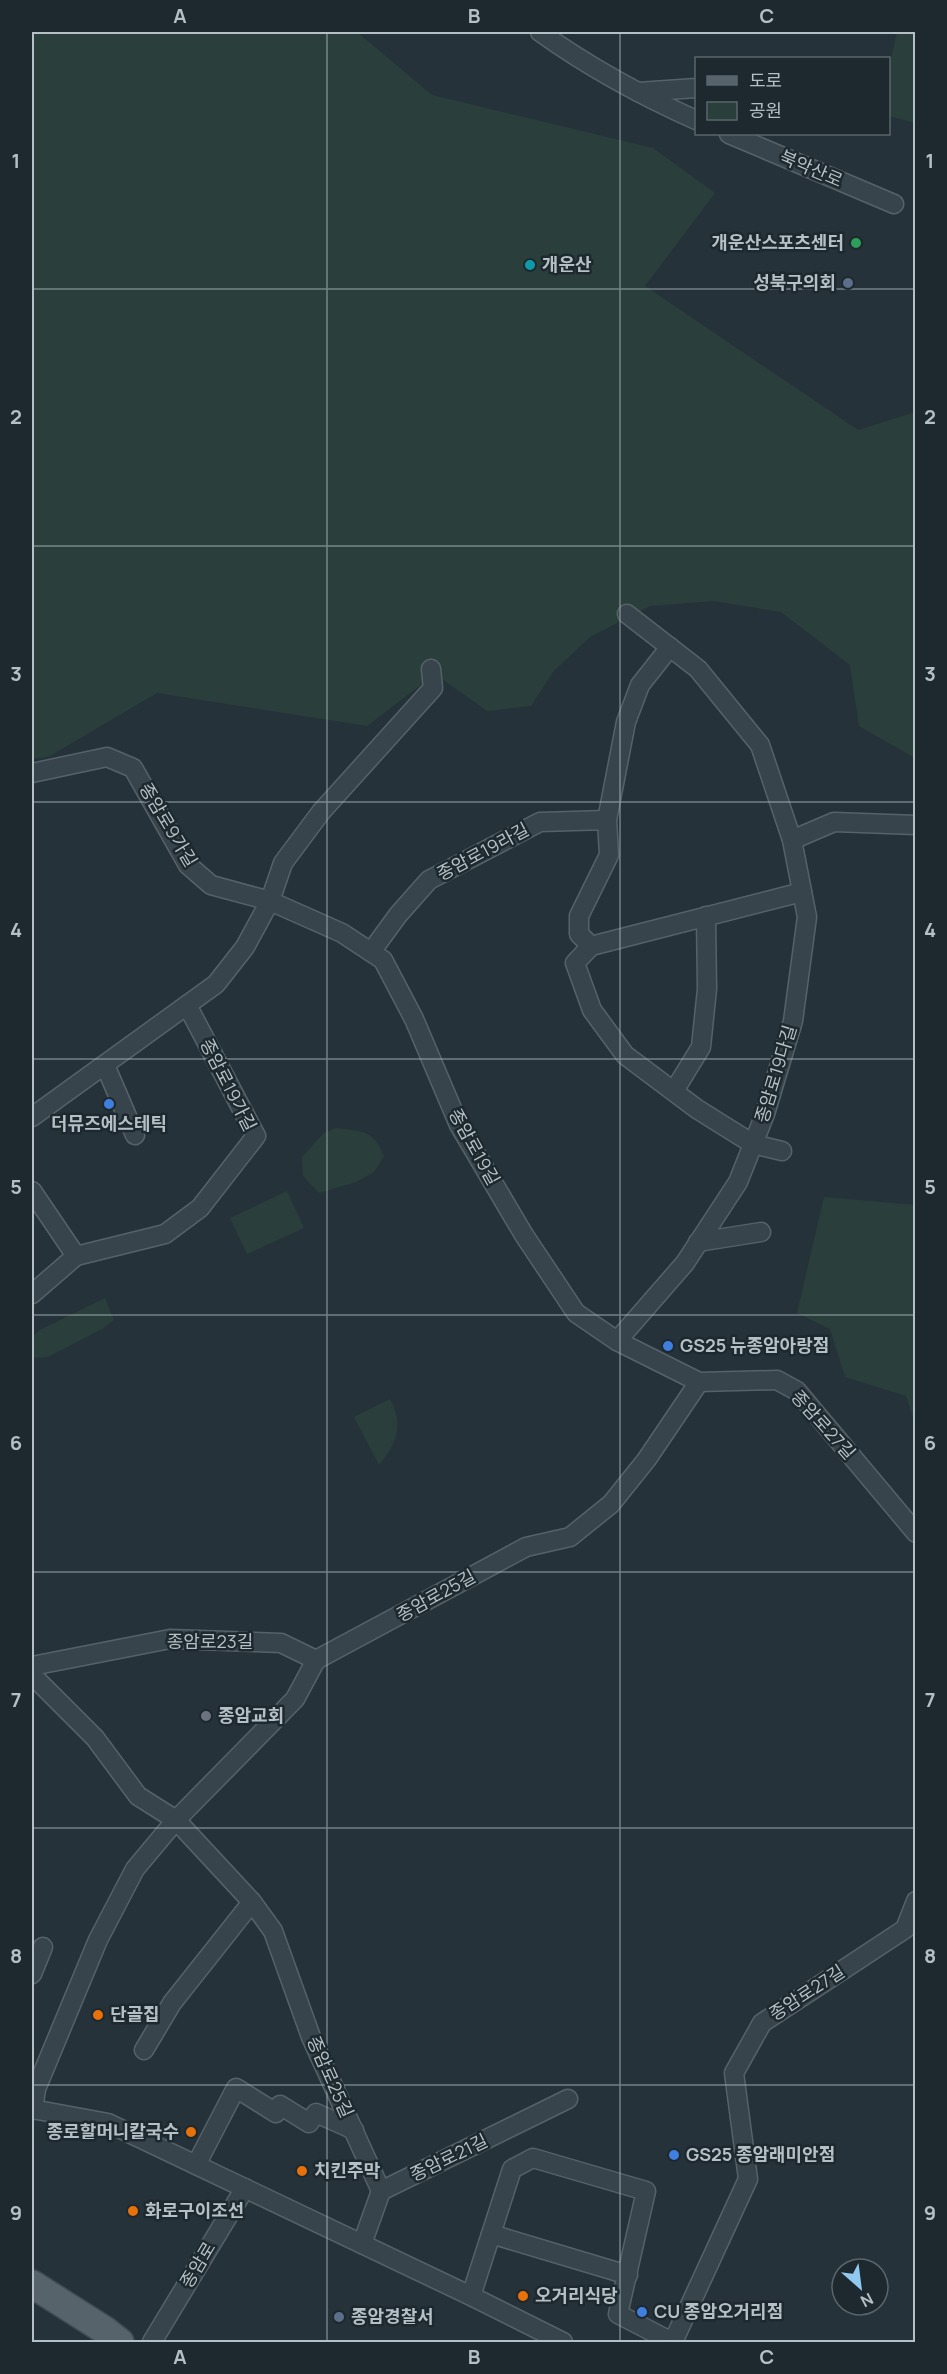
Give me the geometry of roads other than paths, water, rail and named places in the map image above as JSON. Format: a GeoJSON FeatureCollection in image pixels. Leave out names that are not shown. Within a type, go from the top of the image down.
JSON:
{"type":"FeatureCollection","features":[{"type":"Feature","properties":{"kind":"main road"},"geometry":{"type":"LineString","coordinates":[[32,2284],[106,2331],[120,2343]]}},
{"type":"Feature","properties":{"kind":"street"},"geometry":{"type":"LineString","coordinates":[[540,32],[567,51],[638,92],[695,120]]}},
{"type":"Feature","properties":{"kind":"street"},"geometry":{"type":"LineString","coordinates":[[638,92],[695,88]]}},
{"type":"Feature","properties":{"kind":"street","name":"북악산로"},"geometry":{"type":"LineString","coordinates":[[731,135],[894,204]]}},
{"type":"Feature","properties":{"kind":"street","name":"종암로19다길"},"geometry":{"type":"LineString","coordinates":[[617,1341],[685,1263],[738,1182],[765,1114],[793,1021],[807,916],[792,840],[760,745],[698,669],[627,614]]}},
{"type":"Feature","properties":{"kind":"street"},"geometry":{"type":"LineString","coordinates":[[591,946],[579,934],[579,916],[609,855],[607,820],[626,722],[640,685],[670,647]]}},
{"type":"Feature","properties":{"kind":"street"},"geometry":{"type":"LineString","coordinates":[[32,1117],[216,984],[245,947],[270,901],[283,863],[321,812],[433,688],[431,669]]}},
{"type":"Feature","properties":{"kind":"street","name":"종암로9가길"},"geometry":{"type":"LineString","coordinates":[[32,773],[107,757],[133,768],[188,865],[211,885],[270,901]]}},
{"type":"Feature","properties":{"kind":"street","name":"종암로19라길"},"geometry":{"type":"LineString","coordinates":[[371,952],[429,880],[540,822],[607,820]]}},
{"type":"Feature","properties":{"kind":"street"},"geometry":{"type":"LineString","coordinates":[[792,840],[834,822],[915,825]]}},
{"type":"Feature","properties":{"kind":"street"},"geometry":{"type":"LineString","coordinates":[[782,1151],[753,1144],[625,1055],[592,1010],[574,963],[591,946],[802,892]]}},
{"type":"Feature","properties":{"kind":"street","name":"종암로19길"},"geometry":{"type":"LineString","coordinates":[[270,901],[342,933],[383,960],[414,1019],[459,1125],[524,1235],[576,1313],[617,1341],[699,1382]]}},
{"type":"Feature","properties":{"kind":"street"},"geometry":{"type":"LineString","coordinates":[[674,1091],[701,1047],[706,989],[706,916]]}},
{"type":"Feature","properties":{"kind":"street","name":"종암로19가길"},"geometry":{"type":"LineString","coordinates":[[32,1294],[76,1257],[165,1234],[200,1208],[256,1136],[186,1005]]}},
{"type":"Feature","properties":{"kind":"street"},"geometry":{"type":"LineString","coordinates":[[105,1065],[135,1135]]}},
{"type":"Feature","properties":{"kind":"street"},"geometry":{"type":"LineString","coordinates":[[32,1191],[76,1257]]}},
{"type":"Feature","properties":{"kind":"street"},"geometry":{"type":"LineString","coordinates":[[698,1242],[761,1232]]}},
{"type":"Feature","properties":{"kind":"street","name":"종암로27길"},"geometry":{"type":"LineString","coordinates":[[699,1382],[777,1380],[797,1391],[915,1533]]}},
{"type":"Feature","properties":{"kind":"street","name":"종암로25길"},"geometry":{"type":"LineString","coordinates":[[315,1660],[526,1548],[570,1537],[611,1504],[647,1459],[699,1382]]}},
{"type":"Feature","properties":{"kind":"street","name":"종암로23길"},"geometry":{"type":"LineString","coordinates":[[32,1666],[170,1639],[281,1643],[315,1660]]}},
{"type":"Feature","properties":{"kind":"street"},"geometry":{"type":"LineString","coordinates":[[315,1660],[295,1699],[176,1820],[135,1869],[98,1941],[36,2089],[32,2110],[108,2122],[471,2296],[563,2343]]}},
{"type":"Feature","properties":{"kind":"street","name":"종암로25길"},"geometry":{"type":"LineString","coordinates":[[32,1675],[95,1738],[138,1796],[176,1820],[252,1902],[273,1930],[311,2037],[381,2191]]}},
{"type":"Feature","properties":{"kind":"street","name":"종암로27길"},"geometry":{"type":"LineString","coordinates":[[491,2234],[512,2169],[532,2158],[646,2191],[618,2314],[672,2343],[748,2179],[734,2073],[762,2024],[905,1929],[915,1901]]}},
{"type":"Feature","properties":{"kind":"street"},"geometry":{"type":"LineString","coordinates":[[144,2050],[172,2003],[252,1902]]}},
{"type":"Feature","properties":{"kind":"street"},"geometry":{"type":"LineString","coordinates":[[32,1974],[43,1947]]}},
{"type":"Feature","properties":{"kind":"street"},"geometry":{"type":"LineString","coordinates":[[196,2165],[236,2088],[276,2114],[280,2106],[309,2123],[316,2113],[354,2130]]}},
{"type":"Feature","properties":{"kind":"street","name":"종암로21길"},"geometry":{"type":"LineString","coordinates":[[381,2191],[568,2099]]}},
{"type":"Feature","properties":{"kind":"street","name":"종암로"},"geometry":{"type":"LineString","coordinates":[[152,2343],[245,2188]]}},
{"type":"Feature","properties":{"kind":"street"},"geometry":{"type":"LineString","coordinates":[[362,2244],[381,2191]]}},
{"type":"Feature","properties":{"kind":"street"},"geometry":{"type":"LineString","coordinates":[[471,2296],[491,2234],[627,2275]]}},
{"type":"Feature","properties":{"kind":"place","name":"개운산스포츠센터"},"geometry":{"type":"Point","coordinates":[856,243]}},
{"type":"Feature","properties":{"kind":"place","name":"개운산"},"geometry":{"type":"Point","coordinates":[530,265]}},
{"type":"Feature","properties":{"kind":"place","name":"성북구의회"},"geometry":{"type":"Point","coordinates":[848,283]}},
{"type":"Feature","properties":{"kind":"place","name":"더뮤즈에스테틱"},"geometry":{"type":"Point","coordinates":[109,1104]}},
{"type":"Feature","properties":{"kind":"place","name":"GS25 뉴종암아랑점"},"geometry":{"type":"Point","coordinates":[668,1346]}},
{"type":"Feature","properties":{"kind":"place","name":"종암교회"},"geometry":{"type":"Point","coordinates":[206,1716]}},
{"type":"Feature","properties":{"kind":"place","name":"단골집"},"geometry":{"type":"Point","coordinates":[98,2015]}},
{"type":"Feature","properties":{"kind":"place","name":"종로할머니칼국수"},"geometry":{"type":"Point","coordinates":[191,2132]}},
{"type":"Feature","properties":{"kind":"place","name":"GS25 종암래미안점"},"geometry":{"type":"Point","coordinates":[674,2155]}},
{"type":"Feature","properties":{"kind":"place","name":"치킨주막"},"geometry":{"type":"Point","coordinates":[302,2171]}},
{"type":"Feature","properties":{"kind":"place","name":"화로구이조선"},"geometry":{"type":"Point","coordinates":[133,2211]}},
{"type":"Feature","properties":{"kind":"place","name":"오거리식당"},"geometry":{"type":"Point","coordinates":[523,2296]}},
{"type":"Feature","properties":{"kind":"place","name":"CU 종암오거리점"},"geometry":{"type":"Point","coordinates":[642,2312]}},
{"type":"Feature","properties":{"kind":"place","name":"종암경찰서"},"geometry":{"type":"Point","coordinates":[339,2317]}}]}
